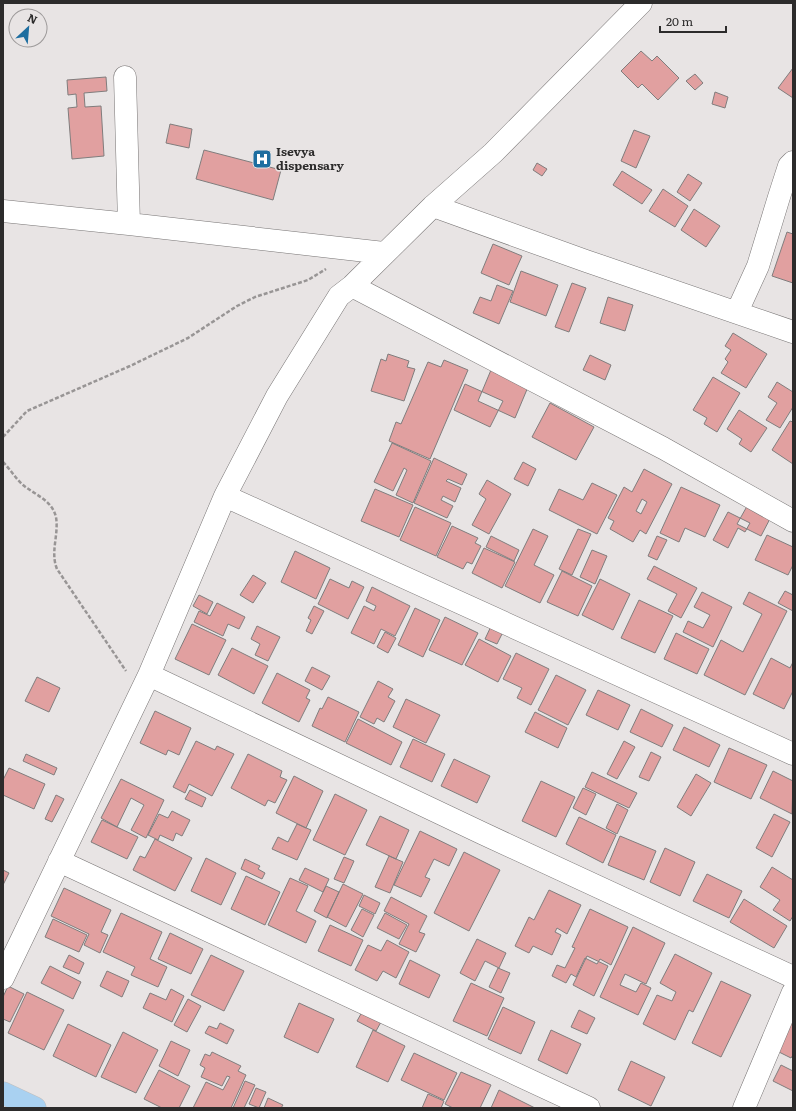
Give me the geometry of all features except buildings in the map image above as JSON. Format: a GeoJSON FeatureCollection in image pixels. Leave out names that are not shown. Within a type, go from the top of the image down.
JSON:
{"type":"FeatureCollection","features":[{"type":"Feature","properties":{"kind":"highway"},"geometry":{"type":"LineString","coordinates":[[3,1093],[35,1108]]}},
{"type":"Feature","properties":{"kind":"street"},"geometry":{"type":"LineString","coordinates":[[3,978],[145,683],[225,496],[277,396],[339,296],[352,286],[433,206],[493,153],[640,3]]}},
{"type":"Feature","properties":{"kind":"street"},"geometry":{"type":"LineString","coordinates":[[125,77],[129,224]]}},
{"type":"Feature","properties":{"kind":"street"},"geometry":{"type":"LineString","coordinates":[[737,312],[758,266],[789,166],[793,162]]}},
{"type":"Feature","properties":{"kind":"street"},"geometry":{"type":"LineString","coordinates":[[433,206],[586,261],[793,332]]}},
{"type":"Feature","properties":{"kind":"street"},"geometry":{"type":"LineString","coordinates":[[3,211],[129,224],[384,254]]}},
{"type":"Feature","properties":{"kind":"street"},"geometry":{"type":"LineString","coordinates":[[352,286],[663,448],[793,521]]}},
{"type":"Feature","properties":{"kind":"street"},"geometry":{"type":"LineString","coordinates":[[225,496],[793,754]]}},
{"type":"Feature","properties":{"kind":"street"},"geometry":{"type":"LineString","coordinates":[[145,683],[484,834],[793,977]]}},
{"type":"Feature","properties":{"kind":"street"},"geometry":{"type":"LineString","coordinates":[[59,861],[589,1108]]}},
{"type":"Feature","properties":{"kind":"street"},"geometry":{"type":"LineString","coordinates":[[744,1108],[793,992]]}},
{"type":"Feature","properties":{"kind":"path"},"geometry":{"type":"LineString","coordinates":[[3,437],[27,411],[130,366],[188,338],[237,306],[255,297],[308,280],[325,270],[346,249]]}},
{"type":"Feature","properties":{"kind":"path"},"geometry":{"type":"LineString","coordinates":[[3,462],[23,485],[44,499],[52,507],[56,516],[57,527],[54,556],[54,563],[57,569],[145,683]]}},
{"type":"Feature","properties":{"kind":"place","name":"Isevya dispensary"},"geometry":{"type":"Point","coordinates":[262,159]}}]}
